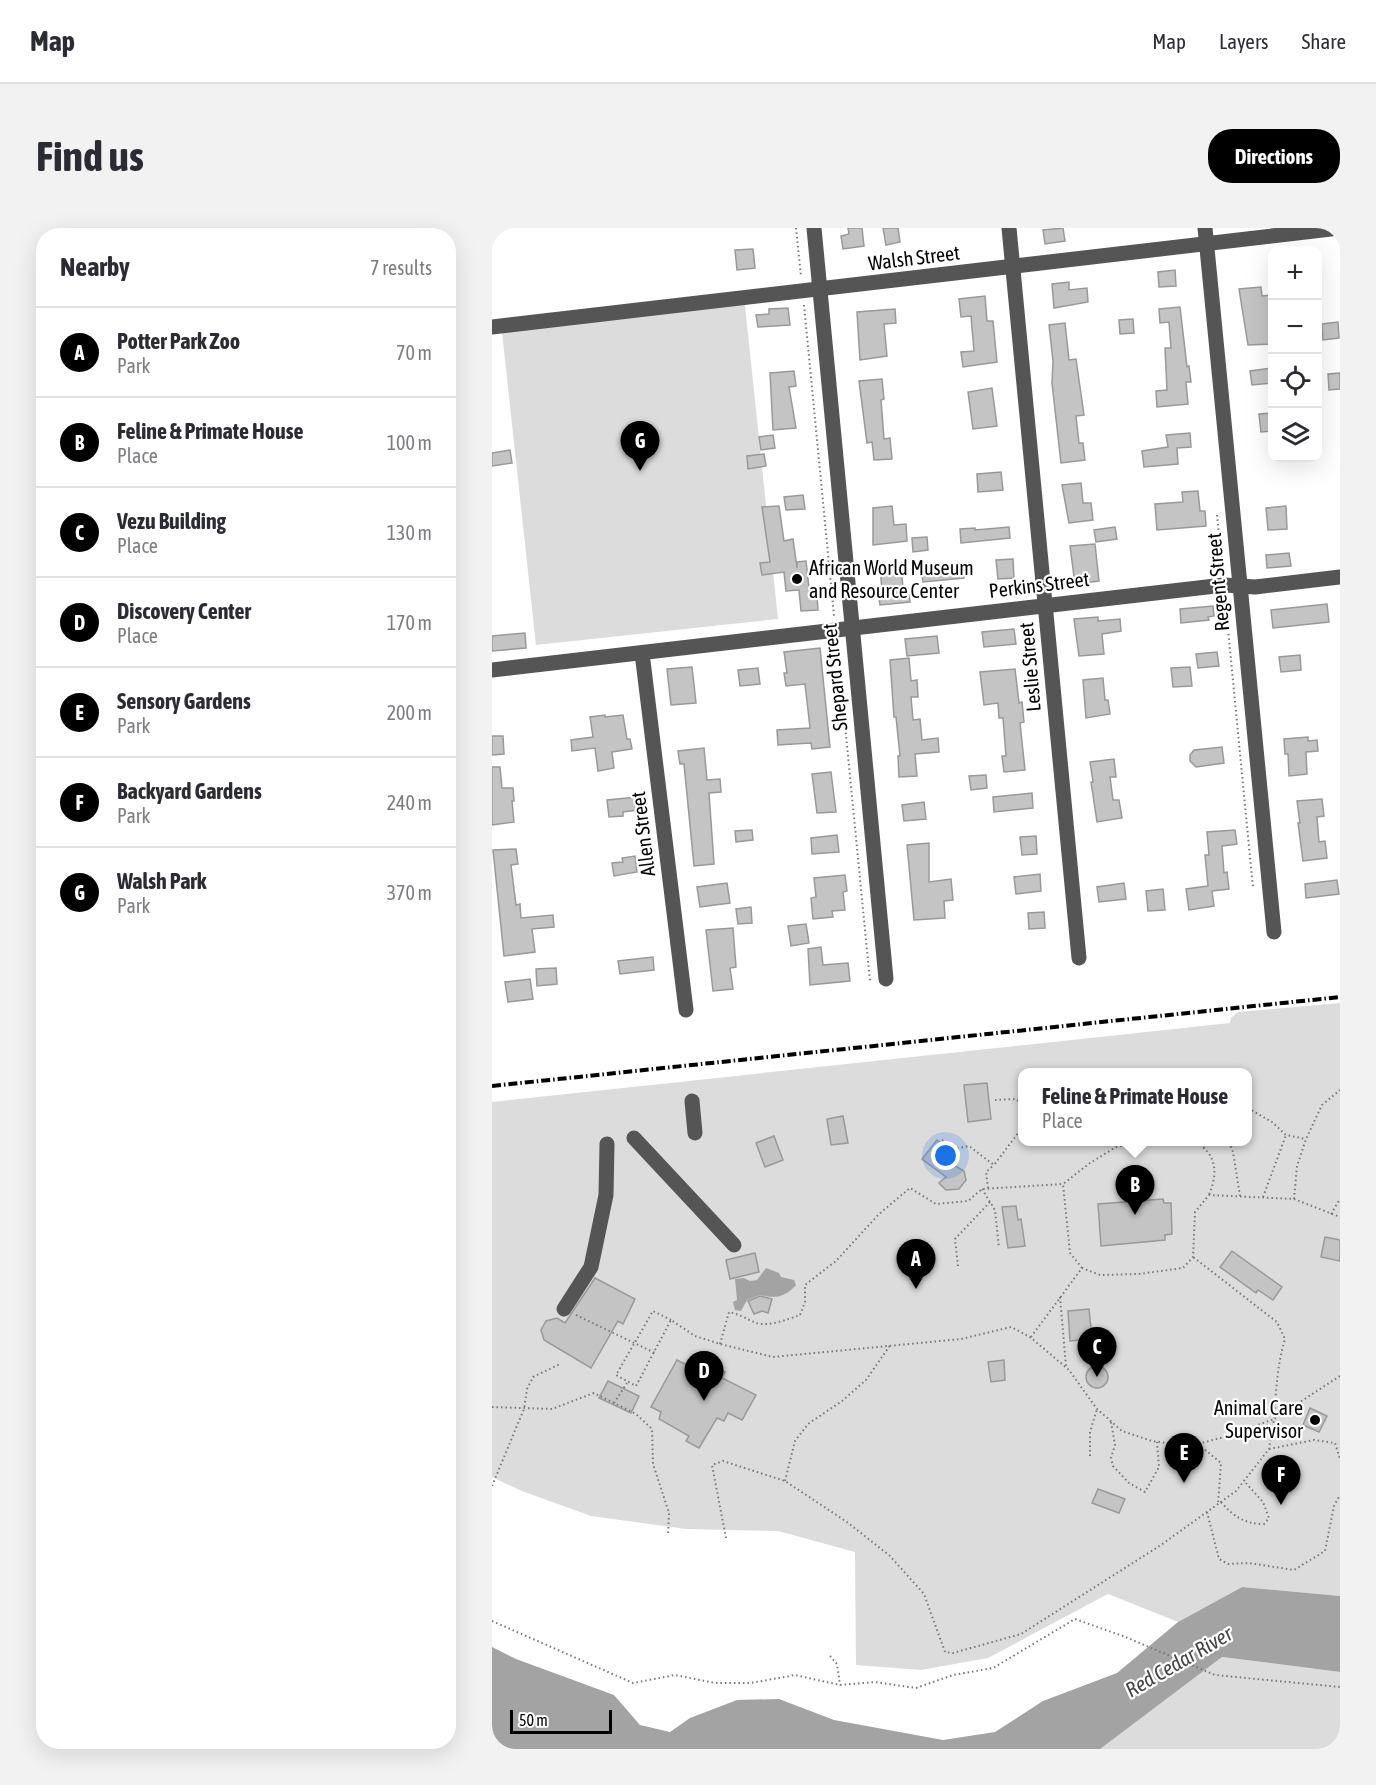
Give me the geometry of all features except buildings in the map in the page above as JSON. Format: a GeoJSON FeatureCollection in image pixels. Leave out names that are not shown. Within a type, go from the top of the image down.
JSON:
{"type":"FeatureCollection","features":[{"type":"Feature","properties":{"kind":"street","name":"Shepard Street"},"geometry":{"type":"LineString","coordinates":[[814,228],[843,629],[886,979]]}},
{"type":"Feature","properties":{"kind":"street","name":"Leslie Street"},"geometry":{"type":"LineString","coordinates":[[1009,228],[1079,958]]}},
{"type":"Feature","properties":{"kind":"street","name":"Regent Street"},"geometry":{"type":"LineString","coordinates":[[1205,228],[1274,932]]}},
{"type":"Feature","properties":{"kind":"street","name":"Walsh Street"},"geometry":{"type":"LineString","coordinates":[[492,327],[1340,228]]}},
{"type":"Feature","properties":{"kind":"street","name":"Perkins Street"},"geometry":{"type":"LineString","coordinates":[[492,670],[1224,585],[1255,587],[1340,577]]}},
{"type":"Feature","properties":{"kind":"street","name":"Allen Street"},"geometry":{"type":"LineString","coordinates":[[642,653],[686,1010]]}},
{"type":"Feature","properties":{"kind":"street"},"geometry":{"type":"LineString","coordinates":[[692,1101],[695,1133]]}},
{"type":"Feature","properties":{"kind":"street"},"geometry":{"type":"LineString","coordinates":[[634,1138],[734,1245]]}},
{"type":"Feature","properties":{"kind":"street"},"geometry":{"type":"LineString","coordinates":[[564,1309],[591,1267],[606,1195],[607,1144]]}},
{"type":"Feature","properties":{"kind":"path"},"geometry":{"type":"LineString","coordinates":[[796,228],[843,629],[870,981]]}},
{"type":"Feature","properties":{"kind":"path"},"geometry":{"type":"LineString","coordinates":[[1294,1199],[1297,1166],[1306,1138],[1322,1106],[1340,1090]]}},
{"type":"Feature","properties":{"kind":"path"},"geometry":{"type":"LineString","coordinates":[[995,1100],[1018,1100]]}},
{"type":"Feature","properties":{"kind":"path"},"geometry":{"type":"LineString","coordinates":[[1252,1110],[1272,1122],[1286,1135],[1306,1138]]}},
{"type":"Feature","properties":{"kind":"path"},"geometry":{"type":"LineString","coordinates":[[988,1188],[986,1172],[1018,1134]]}},
{"type":"Feature","properties":{"kind":"path"},"geometry":{"type":"LineString","coordinates":[[1263,1198],[1286,1135]]}},
{"type":"Feature","properties":{"kind":"path"},"geometry":{"type":"LineString","coordinates":[[942,1140],[955,1149],[969,1146],[994,1165]]}},
{"type":"Feature","properties":{"kind":"path"},"geometry":{"type":"LineString","coordinates":[[720,1344],[729,1312],[739,1314],[759,1324],[784,1321],[800,1315],[805,1302],[805,1285],[836,1261],[879,1214],[910,1188],[936,1204],[968,1201],[982,1189],[988,1188],[1063,1184],[1090,1163],[1116,1147],[1122,1146]]}},
{"type":"Feature","properties":{"kind":"path"},"geometry":{"type":"LineString","coordinates":[[1063,1184],[1070,1253],[1082,1268],[1100,1275],[1139,1274],[1183,1268],[1193,1257],[1195,1212],[1209,1195],[1215,1181],[1213,1159],[1202,1146]]}},
{"type":"Feature","properties":{"kind":"path"},"geometry":{"type":"LineString","coordinates":[[1231,1146],[1240,1197]]}},
{"type":"Feature","properties":{"kind":"path"},"geometry":{"type":"LineString","coordinates":[[982,1189],[995,1210],[999,1248]]}},
{"type":"Feature","properties":{"kind":"path"},"geometry":{"type":"LineString","coordinates":[[1209,1195],[1294,1199],[1340,1217]]}},
{"type":"Feature","properties":{"kind":"path"},"geometry":{"type":"LineString","coordinates":[[1331,1214],[1340,1199]]}},
{"type":"Feature","properties":{"kind":"path"},"geometry":{"type":"LineString","coordinates":[[958,1266],[955,1239],[990,1202]]}},
{"type":"Feature","properties":{"kind":"path"},"geometry":{"type":"LineString","coordinates":[[726,1538],[712,1465],[723,1461],[784,1481],[847,1522],[890,1556],[924,1594],[945,1652],[953,1653],[1021,1634],[1161,1545],[1220,1503],[1236,1491],[1269,1449],[1280,1355],[1285,1339],[1276,1322],[1193,1257]]}},
{"type":"Feature","properties":{"kind":"path"},"geometry":{"type":"LineString","coordinates":[[1030,1337],[1082,1268]]}},
{"type":"Feature","properties":{"kind":"path"},"geometry":{"type":"LineString","coordinates":[[1060,1297],[1067,1368]]}},
{"type":"Feature","properties":{"kind":"path"},"geometry":{"type":"LineString","coordinates":[[564,1309],[655,1353]]}},
{"type":"Feature","properties":{"kind":"path"},"geometry":{"type":"LineString","coordinates":[[671,1320],[636,1386],[616,1375],[653,1311],[671,1320],[695,1336],[773,1357],[961,1339],[1011,1327],[1030,1337],[1067,1368],[1097,1409],[1122,1431],[1157,1442],[1190,1446],[1228,1436],[1274,1419],[1340,1376]]}},
{"type":"Feature","properties":{"kind":"path"},"geometry":{"type":"LineString","coordinates":[[784,1481],[795,1441],[808,1424],[842,1401],[866,1380],[891,1344]]}},
{"type":"Feature","properties":{"kind":"path"},"geometry":{"type":"LineString","coordinates":[[492,1486],[524,1409],[527,1389],[533,1377],[560,1364]]}},
{"type":"Feature","properties":{"kind":"path"},"geometry":{"type":"LineString","coordinates":[[614,1403],[627,1383]]}},
{"type":"Feature","properties":{"kind":"path"},"geometry":{"type":"LineString","coordinates":[[492,1407],[552,1409],[594,1394],[636,1414],[652,1429],[653,1464],[669,1513],[668,1536]]}},
{"type":"Feature","properties":{"kind":"path"},"geometry":{"type":"LineString","coordinates":[[1090,1456],[1090,1432],[1097,1409]]}},
{"type":"Feature","properties":{"kind":"path"},"geometry":{"type":"LineString","coordinates":[[1111,1422],[1114,1445],[1111,1458],[1113,1466],[1129,1483],[1145,1492],[1159,1467],[1157,1442]]}},
{"type":"Feature","properties":{"kind":"path"},"geometry":{"type":"LineString","coordinates":[[1269,1449],[1314,1440],[1335,1443],[1340,1459]]}},
{"type":"Feature","properties":{"kind":"path"},"geometry":{"type":"LineString","coordinates":[[1198,1444],[1221,1464],[1220,1503],[1233,1516],[1252,1524],[1264,1524],[1269,1518],[1263,1502],[1244,1481]]}},
{"type":"Feature","properties":{"kind":"path"},"geometry":{"type":"LineString","coordinates":[[1207,1512],[1219,1559],[1228,1564],[1249,1563],[1294,1570],[1325,1551],[1334,1506],[1340,1496]]}},
{"type":"Feature","properties":{"kind":"path"},"geometry":{"type":"LineString","coordinates":[[492,1621],[633,1683],[675,1675],[714,1683],[751,1683],[795,1675],[840,1685],[875,1682],[916,1688],[952,1675],[993,1668],[1075,1619],[1123,1636],[1215,1675],[1340,1687]]}},
{"type":"Feature","properties":{"kind":"path"},"geometry":{"type":"LineString","coordinates":[[830,1656],[837,1664],[840,1685]]}},
{"type":"Feature","properties":{"kind":"shaded area"},"geometry":{"type":"Polygon","coordinates":[[[744,296],[778,619],[536,645],[501,323],[744,296]]]}},
{"type":"Feature","properties":{"kind":"shaded area"},"geometry":{"type":"Polygon","coordinates":[[[1340,1003],[1340,1596],[1242,1587],[1178,1622],[1108,1594],[988,1658],[921,1670],[856,1665],[855,1552],[778,1531],[686,1529],[591,1516],[522,1491],[492,1477],[492,1102],[1230,1023],[1231,1018],[1238,1012],[1340,1003]]]}},
{"type":"Feature","properties":{"kind":"shaded area"},"geometry":{"type":"Polygon","coordinates":[[[1222,1657],[1340,1672],[1340,1749],[1096,1749],[1106,1744],[1222,1657]]]}},
{"type":"Feature","properties":{"kind":"water"},"geometry":{"type":"Polygon","coordinates":[[[766,1268],[779,1273],[781,1277],[794,1280],[796,1285],[780,1296],[760,1295],[747,1300],[741,1311],[735,1310],[733,1302],[737,1300],[735,1279],[757,1280],[766,1268]]]}},
{"type":"Feature","properties":{"kind":"water","name":"Red Cedar River"},"geometry":{"type":"Polygon","coordinates":[[[1242,1587],[1340,1596],[1340,1672],[1222,1657],[1100,1749],[492,1749],[492,1647],[516,1659],[614,1695],[640,1725],[670,1732],[690,1718],[737,1700],[779,1699],[834,1720],[943,1740],[995,1732],[1043,1701],[1117,1673],[1178,1622],[1242,1587]]]}},
{"type":"Feature","properties":{"kind":"railway"},"geometry":{"type":"LineString","coordinates":[[492,1086],[1340,997]]}},
{"type":"Feature","properties":{"kind":"place","name":"Walsh Park"},"geometry":{"type":"Point","coordinates":[640,471]}},
{"type":"Feature","properties":{"kind":"place","name":"African World Museum and Resource Center"},"geometry":{"type":"Point","coordinates":[797,579]}},
{"type":"Feature","properties":{"kind":"place","name":"Feline & Primate House"},"geometry":{"type":"Point","coordinates":[1135,1215]}},
{"type":"Feature","properties":{"kind":"place","name":"Potter Park Zoo"},"geometry":{"type":"Point","coordinates":[916,1289]}},
{"type":"Feature","properties":{"kind":"place","name":"Vezu Building"},"geometry":{"type":"Point","coordinates":[1097,1377]}},
{"type":"Feature","properties":{"kind":"place","name":"Discovery Center"},"geometry":{"type":"Point","coordinates":[704,1401]}},
{"type":"Feature","properties":{"kind":"place","name":"Animal Care Supervisor"},"geometry":{"type":"Point","coordinates":[1315,1420]}},
{"type":"Feature","properties":{"kind":"place","name":"Sensory Gardens"},"geometry":{"type":"Point","coordinates":[1184,1483]}},
{"type":"Feature","properties":{"kind":"place","name":"Backyard Gardens"},"geometry":{"type":"Point","coordinates":[1281,1505]}}]}
